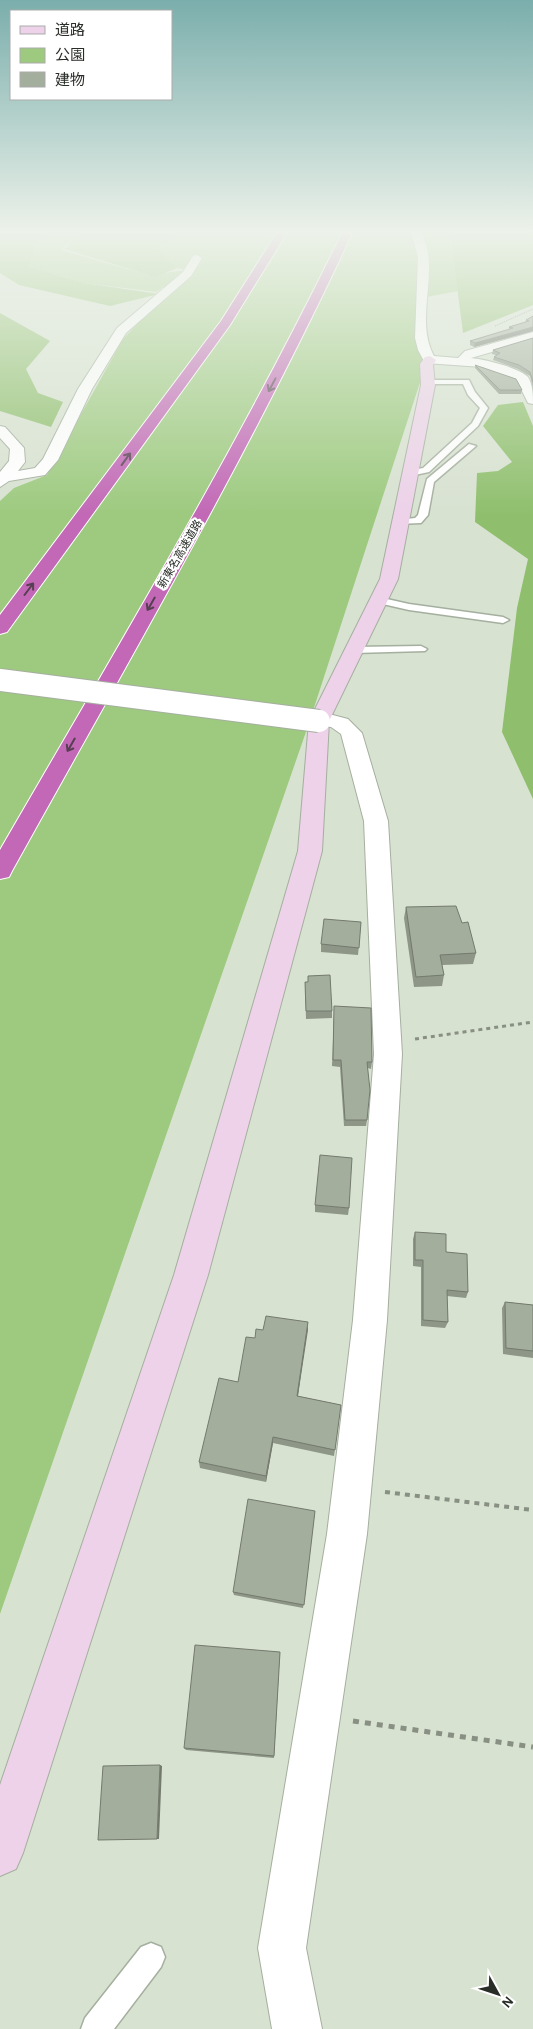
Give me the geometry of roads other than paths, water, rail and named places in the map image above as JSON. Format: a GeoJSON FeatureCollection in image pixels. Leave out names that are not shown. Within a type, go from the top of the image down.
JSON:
{"type":"FeatureCollection","features":[{"type":"Feature","properties":{"kind":"highway"},"geometry":{"type":"LineString","coordinates":[[0,628],[223,326]]}},
{"type":"Feature","properties":{"kind":"highway","name":"新東名高速道路"},"geometry":{"type":"LineString","coordinates":[[0,871],[226,472],[303,326]]}},
{"type":"Feature","properties":{"kind":"street"},"geometry":{"type":"LineString","coordinates":[[3,480],[40,472],[50,460],[85,390],[121,331],[127,326]]}},
{"type":"Feature","properties":{"kind":"street"},"geometry":{"type":"LineString","coordinates":[[0,1854],[191,1274],[297,898],[310,851],[319,720],[389,579],[428,371],[423,350],[422,326]]}},
{"type":"Feature","properties":{"kind":"street"},"geometry":{"type":"LineString","coordinates":[[428,371],[462,360],[469,354],[533,336]]}},
{"type":"Feature","properties":{"kind":"street"},"geometry":{"type":"LineString","coordinates":[[462,360],[494,366],[528,376],[533,400]]}},
{"type":"Feature","properties":{"kind":"street"},"geometry":{"type":"LineString","coordinates":[[0,430],[17,448],[17,462],[3,480]]}},
{"type":"Feature","properties":{"kind":"street"},"geometry":{"type":"LineString","coordinates":[[0,680],[319,720],[334,719],[345,725],[351,733],[376,821],[380,868],[380,930],[388,1042],[370,1320],[352,1488],[319,1716],[282,1948],[297,2029]]}},
{"type":"Feature","properties":{"kind":"lane"},"geometry":{"type":"LineString","coordinates":[[410,474],[426,470],[475,424],[484,408],[471,393],[466,382],[428,371]]}},
{"type":"Feature","properties":{"kind":"lane"},"geometry":{"type":"LineString","coordinates":[[400,522],[418,521],[424,515],[430,481],[472,446]]}},
{"type":"Feature","properties":{"kind":"lane"},"geometry":{"type":"LineString","coordinates":[[378,600],[409,607],[503,620]]}},
{"type":"Feature","properties":{"kind":"lane"},"geometry":{"type":"LineString","coordinates":[[354,650],[421,649]]}},
{"type":"Feature","properties":{"kind":"lane"},"geometry":{"type":"LineString","coordinates":[[96,2029],[151,1957]]}}]}
